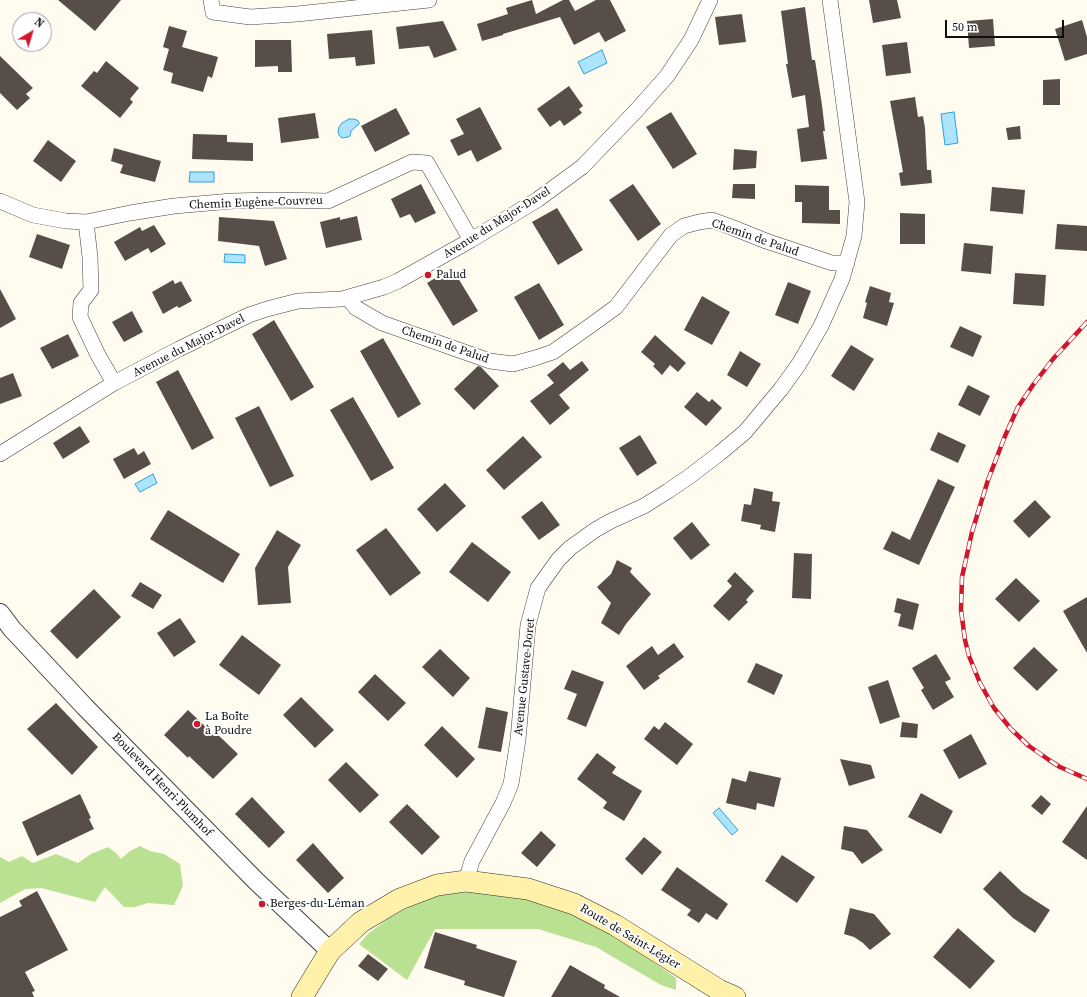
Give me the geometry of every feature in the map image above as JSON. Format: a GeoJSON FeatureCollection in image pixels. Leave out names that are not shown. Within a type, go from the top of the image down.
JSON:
{"type":"FeatureCollection","features":[{"type":"Feature","properties":{"kind":"main road","name":"Route de Saint-Légier"},"geometry":{"type":"LineString","coordinates":[[302,997],[330,951],[361,922],[400,899],[437,885],[466,881],[528,889],[574,904],[615,926],[719,990],[735,997]]}},
{"type":"Feature","properties":{"kind":"street"},"geometry":{"type":"LineString","coordinates":[[212,6],[250,16],[298,14],[429,0]]}},
{"type":"Feature","properties":{"kind":"street","name":"Avenue du Major-Davel"},"geometry":{"type":"LineString","coordinates":[[0,454],[114,383],[179,349],[255,313],[298,301],[348,298],[384,287],[398,281],[471,240],[537,200],[582,167],[667,76],[691,40],[710,0]]}},
{"type":"Feature","properties":{"kind":"street"},"geometry":{"type":"LineString","coordinates":[[830,0],[857,202],[854,236],[847,263]]}},
{"type":"Feature","properties":{"kind":"street","name":"Chemin Eugène-Couvreu"},"geometry":{"type":"LineString","coordinates":[[0,201],[33,216],[66,221],[86,222],[174,206],[232,201],[328,200],[412,162],[427,163],[471,240]]}},
{"type":"Feature","properties":{"kind":"street","name":"Chemin de Palud"},"geometry":{"type":"LineString","coordinates":[[348,298],[356,308],[382,323],[490,362],[513,364],[553,352],[616,307],[671,235],[684,226],[712,220],[766,241],[832,263],[847,263]]}},
{"type":"Feature","properties":{"kind":"street"},"geometry":{"type":"LineString","coordinates":[[86,222],[90,257],[91,290],[80,303],[80,317],[114,383]]}},
{"type":"Feature","properties":{"kind":"street","name":"Avenue Gustave-Doret"},"geometry":{"type":"LineString","coordinates":[[466,881],[472,861],[503,803],[511,784],[518,740],[528,625],[538,588],[558,560],[570,548],[595,530],[644,506],[679,483],[720,453],[745,432],[781,389],[799,364],[822,324],[842,279],[847,263]]}},
{"type":"Feature","properties":{"kind":"street","name":"Boulevard Henri-Plumhof"},"geometry":{"type":"LineString","coordinates":[[0,613],[17,635],[137,760],[256,881],[330,951]]}},
{"type":"Feature","properties":{"kind":"green space"},"geometry":{"type":"Polygon","coordinates":[[[140,846],[150,851],[164,854],[180,864],[183,886],[174,905],[148,903],[135,907],[124,907],[105,887],[95,902],[41,888],[25,889],[0,903],[0,857],[9,862],[22,856],[33,863],[56,854],[78,863],[91,854],[108,847],[121,859],[130,851],[140,846]]]}},
{"type":"Feature","properties":{"kind":"green space"},"geometry":{"type":"Polygon","coordinates":[[[470,892],[519,896],[548,903],[598,926],[676,978],[676,990],[661,985],[596,947],[538,929],[435,929],[407,980],[359,944],[369,933],[388,919],[428,898],[445,894],[470,892]]]}},
{"type":"Feature","properties":{"kind":"water"},"geometry":{"type":"Polygon","coordinates":[[[602,50],[607,63],[584,74],[578,62],[602,50]]]}},
{"type":"Feature","properties":{"kind":"water"},"geometry":{"type":"Polygon","coordinates":[[[954,112],[958,143],[945,145],[941,114],[954,112]]]}},
{"type":"Feature","properties":{"kind":"water"},"geometry":{"type":"Polygon","coordinates":[[[349,119],[357,120],[359,124],[351,131],[350,136],[342,138],[338,132],[339,127],[342,123],[349,119]]]}},
{"type":"Feature","properties":{"kind":"water"},"geometry":{"type":"Polygon","coordinates":[[[190,172],[214,172],[214,182],[189,182],[190,172]]]}},
{"type":"Feature","properties":{"kind":"water"},"geometry":{"type":"Polygon","coordinates":[[[225,254],[245,255],[245,263],[224,262],[225,254]]]}},
{"type":"Feature","properties":{"kind":"water"},"geometry":{"type":"Polygon","coordinates":[[[153,474],[157,483],[140,492],[135,484],[153,474]]]}},
{"type":"Feature","properties":{"kind":"water"},"geometry":{"type":"Polygon","coordinates":[[[719,808],[738,830],[732,835],[713,813],[719,808]]]}},
{"type":"Feature","properties":{"kind":"building"},"geometry":{"type":"Polygon","coordinates":[[[58,0],[121,0],[95,31],[58,0]]]}},
{"type":"Feature","properties":{"kind":"building"},"geometry":{"type":"Polygon","coordinates":[[[532,0],[536,14],[563,0],[569,0],[575,11],[596,0],[610,0],[626,31],[605,42],[599,32],[574,45],[560,17],[482,41],[477,24],[508,14],[506,8],[532,0]]]}},
{"type":"Feature","properties":{"kind":"building"},"geometry":{"type":"Polygon","coordinates":[[[869,0],[897,0],[901,18],[873,23],[869,0]]]}},
{"type":"Feature","properties":{"kind":"building"},"geometry":{"type":"Polygon","coordinates":[[[805,7],[812,60],[815,60],[822,105],[825,131],[823,131],[827,159],[801,162],[797,129],[809,127],[805,95],[792,98],[786,64],[788,64],[781,11],[805,7]]]}},
{"type":"Feature","properties":{"kind":"building"},"geometry":{"type":"Polygon","coordinates":[[[742,14],[746,42],[719,45],[715,17],[742,14]]]}},
{"type":"Feature","properties":{"kind":"building"},"geometry":{"type":"Polygon","coordinates":[[[993,19],[995,46],[969,48],[967,21],[993,19]]]}},
{"type":"Feature","properties":{"kind":"building"},"geometry":{"type":"Polygon","coordinates":[[[1082,20],[1087,37],[1087,54],[1065,61],[1055,29],[1082,20]]]}},
{"type":"Feature","properties":{"kind":"building"},"geometry":{"type":"Polygon","coordinates":[[[443,21],[457,50],[434,58],[429,46],[399,49],[396,27],[443,21]]]}},
{"type":"Feature","properties":{"kind":"building"},"geometry":{"type":"Polygon","coordinates":[[[169,26],[187,31],[182,47],[218,57],[212,78],[208,76],[203,92],[171,83],[173,73],[163,70],[169,49],[163,47],[169,26]]]}},
{"type":"Feature","properties":{"kind":"building"},"geometry":{"type":"Polygon","coordinates":[[[372,30],[375,64],[356,66],[355,57],[329,59],[327,34],[372,30]]]}},
{"type":"Feature","properties":{"kind":"building"},"geometry":{"type":"Polygon","coordinates":[[[255,40],[291,40],[292,72],[278,72],[278,66],[255,67],[255,40]]]}},
{"type":"Feature","properties":{"kind":"building"},"geometry":{"type":"Polygon","coordinates":[[[907,42],[911,73],[886,76],[882,45],[907,42]]]}},
{"type":"Feature","properties":{"kind":"building"},"geometry":{"type":"Polygon","coordinates":[[[0,56],[33,88],[26,94],[30,98],[17,110],[0,93],[0,56]]]}},
{"type":"Feature","properties":{"kind":"building"},"geometry":{"type":"Polygon","coordinates":[[[106,61],[139,88],[130,99],[133,102],[120,118],[81,86],[94,71],[97,73],[106,61]]]}},
{"type":"Feature","properties":{"kind":"building"},"geometry":{"type":"Polygon","coordinates":[[[1060,79],[1060,105],[1043,105],[1043,80],[1060,79]]]}},
{"type":"Feature","properties":{"kind":"building"},"geometry":{"type":"Polygon","coordinates":[[[569,86],[583,106],[579,109],[582,113],[564,126],[560,120],[550,127],[537,109],[569,86]]]}},
{"type":"Feature","properties":{"kind":"building"},"geometry":{"type":"Polygon","coordinates":[[[915,97],[918,117],[923,116],[927,170],[931,170],[932,183],[901,186],[899,173],[903,172],[890,101],[915,97]]]}},
{"type":"Feature","properties":{"kind":"building"},"geometry":{"type":"Polygon","coordinates":[[[480,107],[502,149],[477,162],[471,150],[458,156],[450,140],[464,134],[456,119],[480,107]]]}},
{"type":"Feature","properties":{"kind":"building"},"geometry":{"type":"Polygon","coordinates":[[[396,108],[410,134],[375,152],[361,126],[396,108]]]}},
{"type":"Feature","properties":{"kind":"building"},"geometry":{"type":"Polygon","coordinates":[[[671,112],[697,154],[673,169],[646,127],[671,112]]]}},
{"type":"Feature","properties":{"kind":"building"},"geometry":{"type":"Polygon","coordinates":[[[315,113],[319,138],[281,143],[278,118],[315,113]]]}},
{"type":"Feature","properties":{"kind":"building"},"geometry":{"type":"Polygon","coordinates":[[[1020,126],[1021,139],[1008,140],[1006,128],[1020,126]]]}},
{"type":"Feature","properties":{"kind":"building"},"geometry":{"type":"Polygon","coordinates":[[[193,134],[227,135],[227,142],[253,143],[253,161],[192,159],[193,134]]]}},
{"type":"Feature","properties":{"kind":"building"},"geometry":{"type":"Polygon","coordinates":[[[48,140],[76,161],[61,182],[33,161],[48,140]]]}},
{"type":"Feature","properties":{"kind":"building"},"geometry":{"type":"Polygon","coordinates":[[[114,148],[161,161],[155,182],[120,173],[123,165],[111,161],[114,148]]]}},
{"type":"Feature","properties":{"kind":"building"},"geometry":{"type":"Polygon","coordinates":[[[734,149],[757,151],[756,168],[733,170],[734,149]]]}},
{"type":"Feature","properties":{"kind":"building"},"geometry":{"type":"Polygon","coordinates":[[[421,184],[436,213],[415,223],[410,214],[400,218],[391,199],[421,184]]]}},
{"type":"Feature","properties":{"kind":"building"},"geometry":{"type":"Polygon","coordinates":[[[633,184],[661,224],[638,241],[609,200],[633,184]]]}},
{"type":"Feature","properties":{"kind":"building"},"geometry":{"type":"Polygon","coordinates":[[[733,184],[755,184],[755,199],[732,198],[733,184]]]}},
{"type":"Feature","properties":{"kind":"building"},"geometry":{"type":"Polygon","coordinates":[[[795,185],[829,186],[829,210],[840,210],[840,224],[802,223],[802,202],[795,202],[795,185]]]}},
{"type":"Feature","properties":{"kind":"building"},"geometry":{"type":"Polygon","coordinates":[[[992,187],[1025,190],[1023,214],[990,211],[992,187]]]}},
{"type":"Feature","properties":{"kind":"building"},"geometry":{"type":"Polygon","coordinates":[[[557,208],[583,250],[558,265],[532,222],[557,208]]]}},
{"type":"Feature","properties":{"kind":"building"},"geometry":{"type":"Polygon","coordinates":[[[900,213],[925,214],[925,244],[900,244],[900,213]]]}},
{"type":"Feature","properties":{"kind":"building"},"geometry":{"type":"Polygon","coordinates":[[[357,216],[362,240],[326,248],[320,222],[340,217],[340,220],[357,216]]]}},
{"type":"Feature","properties":{"kind":"building"},"geometry":{"type":"Polygon","coordinates":[[[219,217],[274,221],[287,259],[265,266],[259,246],[218,241],[219,217]]]}},
{"type":"Feature","properties":{"kind":"building"},"geometry":{"type":"Polygon","coordinates":[[[1057,224],[1087,226],[1087,251],[1055,249],[1057,224]]]}},
{"type":"Feature","properties":{"kind":"building"},"geometry":{"type":"Polygon","coordinates":[[[154,225],[166,244],[151,253],[148,248],[125,261],[114,242],[140,227],[142,231],[154,225]]]}},
{"type":"Feature","properties":{"kind":"building"},"geometry":{"type":"Polygon","coordinates":[[[37,234],[70,245],[62,269],[29,257],[37,234]]]}},
{"type":"Feature","properties":{"kind":"building"},"geometry":{"type":"Polygon","coordinates":[[[964,243],[993,246],[991,274],[961,271],[964,243]]]}},
{"type":"Feature","properties":{"kind":"building"},"geometry":{"type":"Polygon","coordinates":[[[452,268],[478,311],[453,326],[427,283],[452,268]]]}},
{"type":"Feature","properties":{"kind":"building"},"geometry":{"type":"Polygon","coordinates":[[[1015,273],[1046,275],[1044,306],[1013,304],[1015,273]]]}},
{"type":"Feature","properties":{"kind":"building"},"geometry":{"type":"Polygon","coordinates":[[[173,280],[175,284],[181,281],[192,301],[179,308],[177,306],[163,314],[152,292],[173,280]]]}},
{"type":"Feature","properties":{"kind":"building"},"geometry":{"type":"Polygon","coordinates":[[[788,282],[811,291],[798,324],[775,315],[788,282]]]}},
{"type":"Feature","properties":{"kind":"building"},"geometry":{"type":"Polygon","coordinates":[[[539,283],[564,325],[539,340],[514,297],[539,283]]]}},
{"type":"Feature","properties":{"kind":"building"},"geometry":{"type":"Polygon","coordinates":[[[870,286],[891,293],[889,302],[894,303],[887,326],[863,318],[867,303],[865,302],[870,286]]]}},
{"type":"Feature","properties":{"kind":"building"},"geometry":{"type":"Polygon","coordinates":[[[0,289],[16,319],[0,328],[0,289]]]}},
{"type":"Feature","properties":{"kind":"building"},"geometry":{"type":"Polygon","coordinates":[[[702,296],[730,312],[712,345],[684,330],[702,296]]]}},
{"type":"Feature","properties":{"kind":"building"},"geometry":{"type":"Polygon","coordinates":[[[132,311],[143,332],[124,342],[112,322],[132,311]]]}},
{"type":"Feature","properties":{"kind":"building"},"geometry":{"type":"Polygon","coordinates":[[[274,320],[314,387],[291,401],[252,334],[274,320]]]}},
{"type":"Feature","properties":{"kind":"building"},"geometry":{"type":"Polygon","coordinates":[[[960,326],[982,336],[973,357],[950,347],[960,326]]]}},
{"type":"Feature","properties":{"kind":"building"},"geometry":{"type":"Polygon","coordinates":[[[68,334],[79,356],[52,369],[40,348],[68,334]]]}},
{"type":"Feature","properties":{"kind":"building"},"geometry":{"type":"Polygon","coordinates":[[[655,335],[686,363],[678,372],[670,365],[662,375],[653,366],[655,364],[641,352],[655,335]]]}},
{"type":"Feature","properties":{"kind":"building"},"geometry":{"type":"Polygon","coordinates":[[[383,338],[421,404],[398,418],[360,351],[383,338]]]}},
{"type":"Feature","properties":{"kind":"building"},"geometry":{"type":"Polygon","coordinates":[[[851,345],[874,359],[854,391],[831,376],[851,345]]]}},
{"type":"Feature","properties":{"kind":"building"},"geometry":{"type":"Polygon","coordinates":[[[740,351],[761,364],[747,387],[727,375],[740,351]]]}},
{"type":"Feature","properties":{"kind":"building"},"geometry":{"type":"Polygon","coordinates":[[[582,361],[589,370],[559,395],[570,408],[550,425],[530,401],[554,383],[547,375],[563,362],[570,370],[582,361]]]}},
{"type":"Feature","properties":{"kind":"building"},"geometry":{"type":"Polygon","coordinates":[[[478,366],[481,367],[499,386],[474,410],[454,389],[478,366]]]}},
{"type":"Feature","properties":{"kind":"building"},"geometry":{"type":"Polygon","coordinates":[[[178,370],[214,438],[192,450],[156,382],[178,370]]]}},
{"type":"Feature","properties":{"kind":"building"},"geometry":{"type":"Polygon","coordinates":[[[13,373],[22,396],[0,404],[0,378],[13,373]]]}},
{"type":"Feature","properties":{"kind":"building"},"geometry":{"type":"Polygon","coordinates":[[[968,385],[990,396],[980,416],[958,405],[968,385]]]}},
{"type":"Feature","properties":{"kind":"building"},"geometry":{"type":"Polygon","coordinates":[[[697,392],[709,402],[712,399],[722,408],[706,426],[684,407],[697,392]]]}},
{"type":"Feature","properties":{"kind":"building"},"geometry":{"type":"Polygon","coordinates":[[[353,397],[394,468],[371,481],[330,410],[353,397]]]}},
{"type":"Feature","properties":{"kind":"building"},"geometry":{"type":"Polygon","coordinates":[[[259,406],[294,476],[270,487],[235,418],[259,406]]]}},
{"type":"Feature","properties":{"kind":"building"},"geometry":{"type":"Polygon","coordinates":[[[80,426],[90,442],[63,459],[53,443],[80,426]]]}},
{"type":"Feature","properties":{"kind":"building"},"geometry":{"type":"Polygon","coordinates":[[[938,432],[966,445],[958,463],[930,450],[938,432]]]}},
{"type":"Feature","properties":{"kind":"building"},"geometry":{"type":"Polygon","coordinates":[[[640,435],[657,463],[637,476],[619,448],[640,435]]]}},
{"type":"Feature","properties":{"kind":"building"},"geometry":{"type":"Polygon","coordinates":[[[523,436],[542,457],[504,490],[486,470],[523,436]]]}},
{"type":"Feature","properties":{"kind":"building"},"geometry":{"type":"Polygon","coordinates":[[[134,448],[138,455],[144,451],[151,464],[124,479],[113,459],[134,448]]]}},
{"type":"Feature","properties":{"kind":"building"},"geometry":{"type":"Polygon","coordinates":[[[938,479],[955,487],[919,565],[883,549],[892,531],[910,540],[938,479]]]}},
{"type":"Feature","properties":{"kind":"building"},"geometry":{"type":"Polygon","coordinates":[[[445,483],[466,506],[437,532],[417,509],[445,483]]]}},
{"type":"Feature","properties":{"kind":"building"},"geometry":{"type":"Polygon","coordinates":[[[754,488],[773,492],[772,501],[780,502],[775,532],[760,529],[761,525],[741,521],[744,504],[751,505],[754,488]]]}},
{"type":"Feature","properties":{"kind":"building"},"geometry":{"type":"Polygon","coordinates":[[[1035,500],[1051,517],[1029,538],[1013,521],[1035,500]]]}},
{"type":"Feature","properties":{"kind":"building"},"geometry":{"type":"Polygon","coordinates":[[[542,501],[560,525],[539,540],[521,517],[542,501]]]}},
{"type":"Feature","properties":{"kind":"building"},"geometry":{"type":"Polygon","coordinates":[[[168,510],[240,554],[223,583],[150,539],[168,510]]]}},
{"type":"Feature","properties":{"kind":"building"},"geometry":{"type":"Polygon","coordinates":[[[692,522],[710,545],[691,560],[673,538],[692,522]]]}},
{"type":"Feature","properties":{"kind":"building"},"geometry":{"type":"Polygon","coordinates":[[[386,528],[421,573],[390,596],[356,550],[386,528]]]}},
{"type":"Feature","properties":{"kind":"building"},"geometry":{"type":"Polygon","coordinates":[[[277,530],[301,545],[288,567],[291,603],[258,605],[255,568],[277,530]]]}},
{"type":"Feature","properties":{"kind":"building"},"geometry":{"type":"Polygon","coordinates":[[[472,542],[511,572],[488,602],[449,572],[472,542]]]}},
{"type":"Feature","properties":{"kind":"building"},"geometry":{"type":"Polygon","coordinates":[[[794,553],[812,554],[811,599],[792,598],[794,553]]]}},
{"type":"Feature","properties":{"kind":"building"},"geometry":{"type":"Polygon","coordinates":[[[617,560],[632,568],[630,572],[651,594],[626,624],[619,635],[601,623],[611,603],[597,587],[611,574],[617,560]]]}},
{"type":"Feature","properties":{"kind":"building"},"geometry":{"type":"Polygon","coordinates":[[[735,572],[754,591],[746,600],[748,602],[729,621],[713,606],[732,586],[727,581],[735,572]]]}},
{"type":"Feature","properties":{"kind":"building"},"geometry":{"type":"Polygon","coordinates":[[[1016,578],[1040,601],[1019,622],[995,599],[1016,578]]]}},
{"type":"Feature","properties":{"kind":"building"},"geometry":{"type":"Polygon","coordinates":[[[140,582],[162,595],[153,609],[131,596],[140,582]]]}},
{"type":"Feature","properties":{"kind":"building"},"geometry":{"type":"Polygon","coordinates":[[[94,589],[121,617],[77,659],[50,631],[94,589]]]}},
{"type":"Feature","properties":{"kind":"building"},"geometry":{"type":"Polygon","coordinates":[[[1087,597],[1087,653],[1063,611],[1087,597]]]}},
{"type":"Feature","properties":{"kind":"building"},"geometry":{"type":"Polygon","coordinates":[[[897,598],[919,604],[913,630],[898,626],[901,614],[894,612],[897,598]]]}},
{"type":"Feature","properties":{"kind":"building"},"geometry":{"type":"Polygon","coordinates":[[[180,618],[196,642],[174,657],[157,633],[180,618]]]}},
{"type":"Feature","properties":{"kind":"building"},"geometry":{"type":"Polygon","coordinates":[[[242,635],[281,665],[259,695],[219,665],[242,635]]]}},
{"type":"Feature","properties":{"kind":"building"},"geometry":{"type":"Polygon","coordinates":[[[674,643],[684,657],[658,676],[660,678],[644,690],[626,666],[652,646],[658,655],[674,643]]]}},
{"type":"Feature","properties":{"kind":"building"},"geometry":{"type":"Polygon","coordinates":[[[1034,647],[1058,670],[1037,691],[1013,668],[1034,647]]]}},
{"type":"Feature","properties":{"kind":"building"},"geometry":{"type":"Polygon","coordinates":[[[440,649],[470,678],[453,697],[422,667],[440,649]]]}},
{"type":"Feature","properties":{"kind":"building"},"geometry":{"type":"Polygon","coordinates":[[[936,654],[951,679],[945,682],[954,697],[933,710],[921,690],[924,688],[912,668],[936,654]]]}},
{"type":"Feature","properties":{"kind":"building"},"geometry":{"type":"Polygon","coordinates":[[[756,663],[783,675],[774,695],[747,682],[756,663]]]}},
{"type":"Feature","properties":{"kind":"building"},"geometry":{"type":"Polygon","coordinates":[[[572,670],[604,682],[586,727],[567,719],[577,694],[564,689],[572,670]]]}},
{"type":"Feature","properties":{"kind":"building"},"geometry":{"type":"Polygon","coordinates":[[[375,674],[406,703],[388,721],[358,692],[375,674]]]}},
{"type":"Feature","properties":{"kind":"building"},"geometry":{"type":"Polygon","coordinates":[[[888,680],[900,717],[880,724],[868,687],[888,680]]]}},
{"type":"Feature","properties":{"kind":"building"},"geometry":{"type":"Polygon","coordinates":[[[301,697],[334,730],[315,748],[283,715],[301,697]]]}},
{"type":"Feature","properties":{"kind":"building"},"geometry":{"type":"Polygon","coordinates":[[[56,703],[98,747],[72,775],[27,729],[56,703]]]}},
{"type":"Feature","properties":{"kind":"building"},"geometry":{"type":"Polygon","coordinates":[[[486,707],[508,712],[501,752],[478,748],[486,707]]]}},
{"type":"Feature","properties":{"kind":"building"},"geometry":{"type":"Polygon","coordinates":[[[188,710],[212,733],[214,731],[238,754],[213,779],[164,735],[188,710]]]}},
{"type":"Feature","properties":{"kind":"building"},"geometry":{"type":"Polygon","coordinates":[[[665,722],[693,744],[677,765],[644,739],[654,726],[659,730],[665,722]]]}},
{"type":"Feature","properties":{"kind":"building"},"geometry":{"type":"Polygon","coordinates":[[[902,722],[918,724],[917,738],[900,737],[902,722]]]}},
{"type":"Feature","properties":{"kind":"building"},"geometry":{"type":"Polygon","coordinates":[[[442,726],[475,759],[457,778],[424,745],[442,726]]]}},
{"type":"Feature","properties":{"kind":"building"},"geometry":{"type":"Polygon","coordinates":[[[971,734],[987,764],[959,779],[943,750],[971,734]]]}},
{"type":"Feature","properties":{"kind":"building"},"geometry":{"type":"Polygon","coordinates":[[[597,753],[616,767],[612,773],[642,791],[624,821],[603,808],[607,802],[577,779],[597,753]]]}},
{"type":"Feature","properties":{"kind":"building"},"geometry":{"type":"Polygon","coordinates":[[[840,759],[871,765],[875,778],[849,786],[840,759]]]}},
{"type":"Feature","properties":{"kind":"building"},"geometry":{"type":"Polygon","coordinates":[[[346,762],[379,795],[360,813],[328,780],[346,762]]]}},
{"type":"Feature","properties":{"kind":"building"},"geometry":{"type":"Polygon","coordinates":[[[749,771],[781,778],[774,807],[757,803],[756,810],[726,803],[732,778],[746,782],[749,771]]]}},
{"type":"Feature","properties":{"kind":"building"},"geometry":{"type":"Polygon","coordinates":[[[921,793],[953,811],[941,834],[908,817],[921,793]]]}},
{"type":"Feature","properties":{"kind":"building"},"geometry":{"type":"Polygon","coordinates":[[[80,794],[91,818],[89,819],[94,829],[37,856],[22,822],[80,794]]]}},
{"type":"Feature","properties":{"kind":"building"},"geometry":{"type":"Polygon","coordinates":[[[1041,795],[1051,804],[1042,815],[1031,806],[1041,795]]]}},
{"type":"Feature","properties":{"kind":"building"},"geometry":{"type":"Polygon","coordinates":[[[252,797],[285,832],[269,848],[235,814],[252,797]]]}},
{"type":"Feature","properties":{"kind":"building"},"geometry":{"type":"Polygon","coordinates":[[[407,804],[440,837],[422,855],[389,822],[407,804]]]}},
{"type":"Feature","properties":{"kind":"building"},"geometry":{"type":"Polygon","coordinates":[[[1087,806],[1087,860],[1062,842],[1087,806]]]}},
{"type":"Feature","properties":{"kind":"building"},"geometry":{"type":"Polygon","coordinates":[[[844,826],[867,830],[883,850],[862,864],[853,852],[841,849],[844,826]]]}},
{"type":"Feature","properties":{"kind":"building"},"geometry":{"type":"Polygon","coordinates":[[[541,831],[556,845],[537,867],[521,853],[541,831]]]}},
{"type":"Feature","properties":{"kind":"building"},"geometry":{"type":"Polygon","coordinates":[[[644,837],[662,852],[642,875],[625,859],[644,837]]]}},
{"type":"Feature","properties":{"kind":"building"},"geometry":{"type":"Polygon","coordinates":[[[313,843],[344,878],[328,893],[296,860],[313,843]]]}},
{"type":"Feature","properties":{"kind":"building"},"geometry":{"type":"Polygon","coordinates":[[[782,855],[815,877],[797,903],[765,881],[782,855]]]}},
{"type":"Feature","properties":{"kind":"building"},"geometry":{"type":"Polygon","coordinates":[[[677,867],[728,904],[717,920],[706,913],[699,923],[687,915],[691,910],[661,890],[677,867]]]}},
{"type":"Feature","properties":{"kind":"building"},"geometry":{"type":"Polygon","coordinates":[[[1000,871],[1022,892],[1050,910],[1035,933],[1013,918],[983,889],[1000,871]]]}},
{"type":"Feature","properties":{"kind":"building"},"geometry":{"type":"Polygon","coordinates":[[[37,891],[68,950],[25,972],[35,991],[32,992],[34,997],[0,997],[0,917],[22,906],[19,901],[37,891]]]}},
{"type":"Feature","properties":{"kind":"building"},"geometry":{"type":"Polygon","coordinates":[[[850,908],[874,914],[891,934],[870,950],[854,937],[844,934],[850,908]]]}},
{"type":"Feature","properties":{"kind":"building"},"geometry":{"type":"Polygon","coordinates":[[[958,928],[995,961],[970,989],[933,957],[958,928]]]}},
{"type":"Feature","properties":{"kind":"building"},"geometry":{"type":"Polygon","coordinates":[[[435,932],[477,945],[476,948],[517,961],[504,997],[464,985],[465,981],[424,968],[435,932]]]}},
{"type":"Feature","properties":{"kind":"building"},"geometry":{"type":"Polygon","coordinates":[[[368,954],[388,969],[378,981],[358,966],[368,954]]]}},
{"type":"Feature","properties":{"kind":"building"},"geometry":{"type":"Polygon","coordinates":[[[570,965],[605,985],[604,988],[620,997],[551,997],[570,965]]]}},
{"type":"Feature","properties":{"kind":"railway"},"geometry":{"type":"LineString","coordinates":[[1087,322],[1053,359],[1033,385],[1018,407],[1005,436],[988,480],[972,532],[962,577],[961,610],[969,656],[980,683],[994,708],[1011,729],[1029,746],[1060,767],[1087,779]]}},
{"type":"Feature","properties":{"kind":"place","name":"Palud"},"geometry":{"type":"Point","coordinates":[428,275]}},
{"type":"Feature","properties":{"kind":"place","name":"La Boîte à Poudre"},"geometry":{"type":"Point","coordinates":[197,724]}},
{"type":"Feature","properties":{"kind":"place","name":"Berges-du-Léman"},"geometry":{"type":"Point","coordinates":[262,904]}}]}
